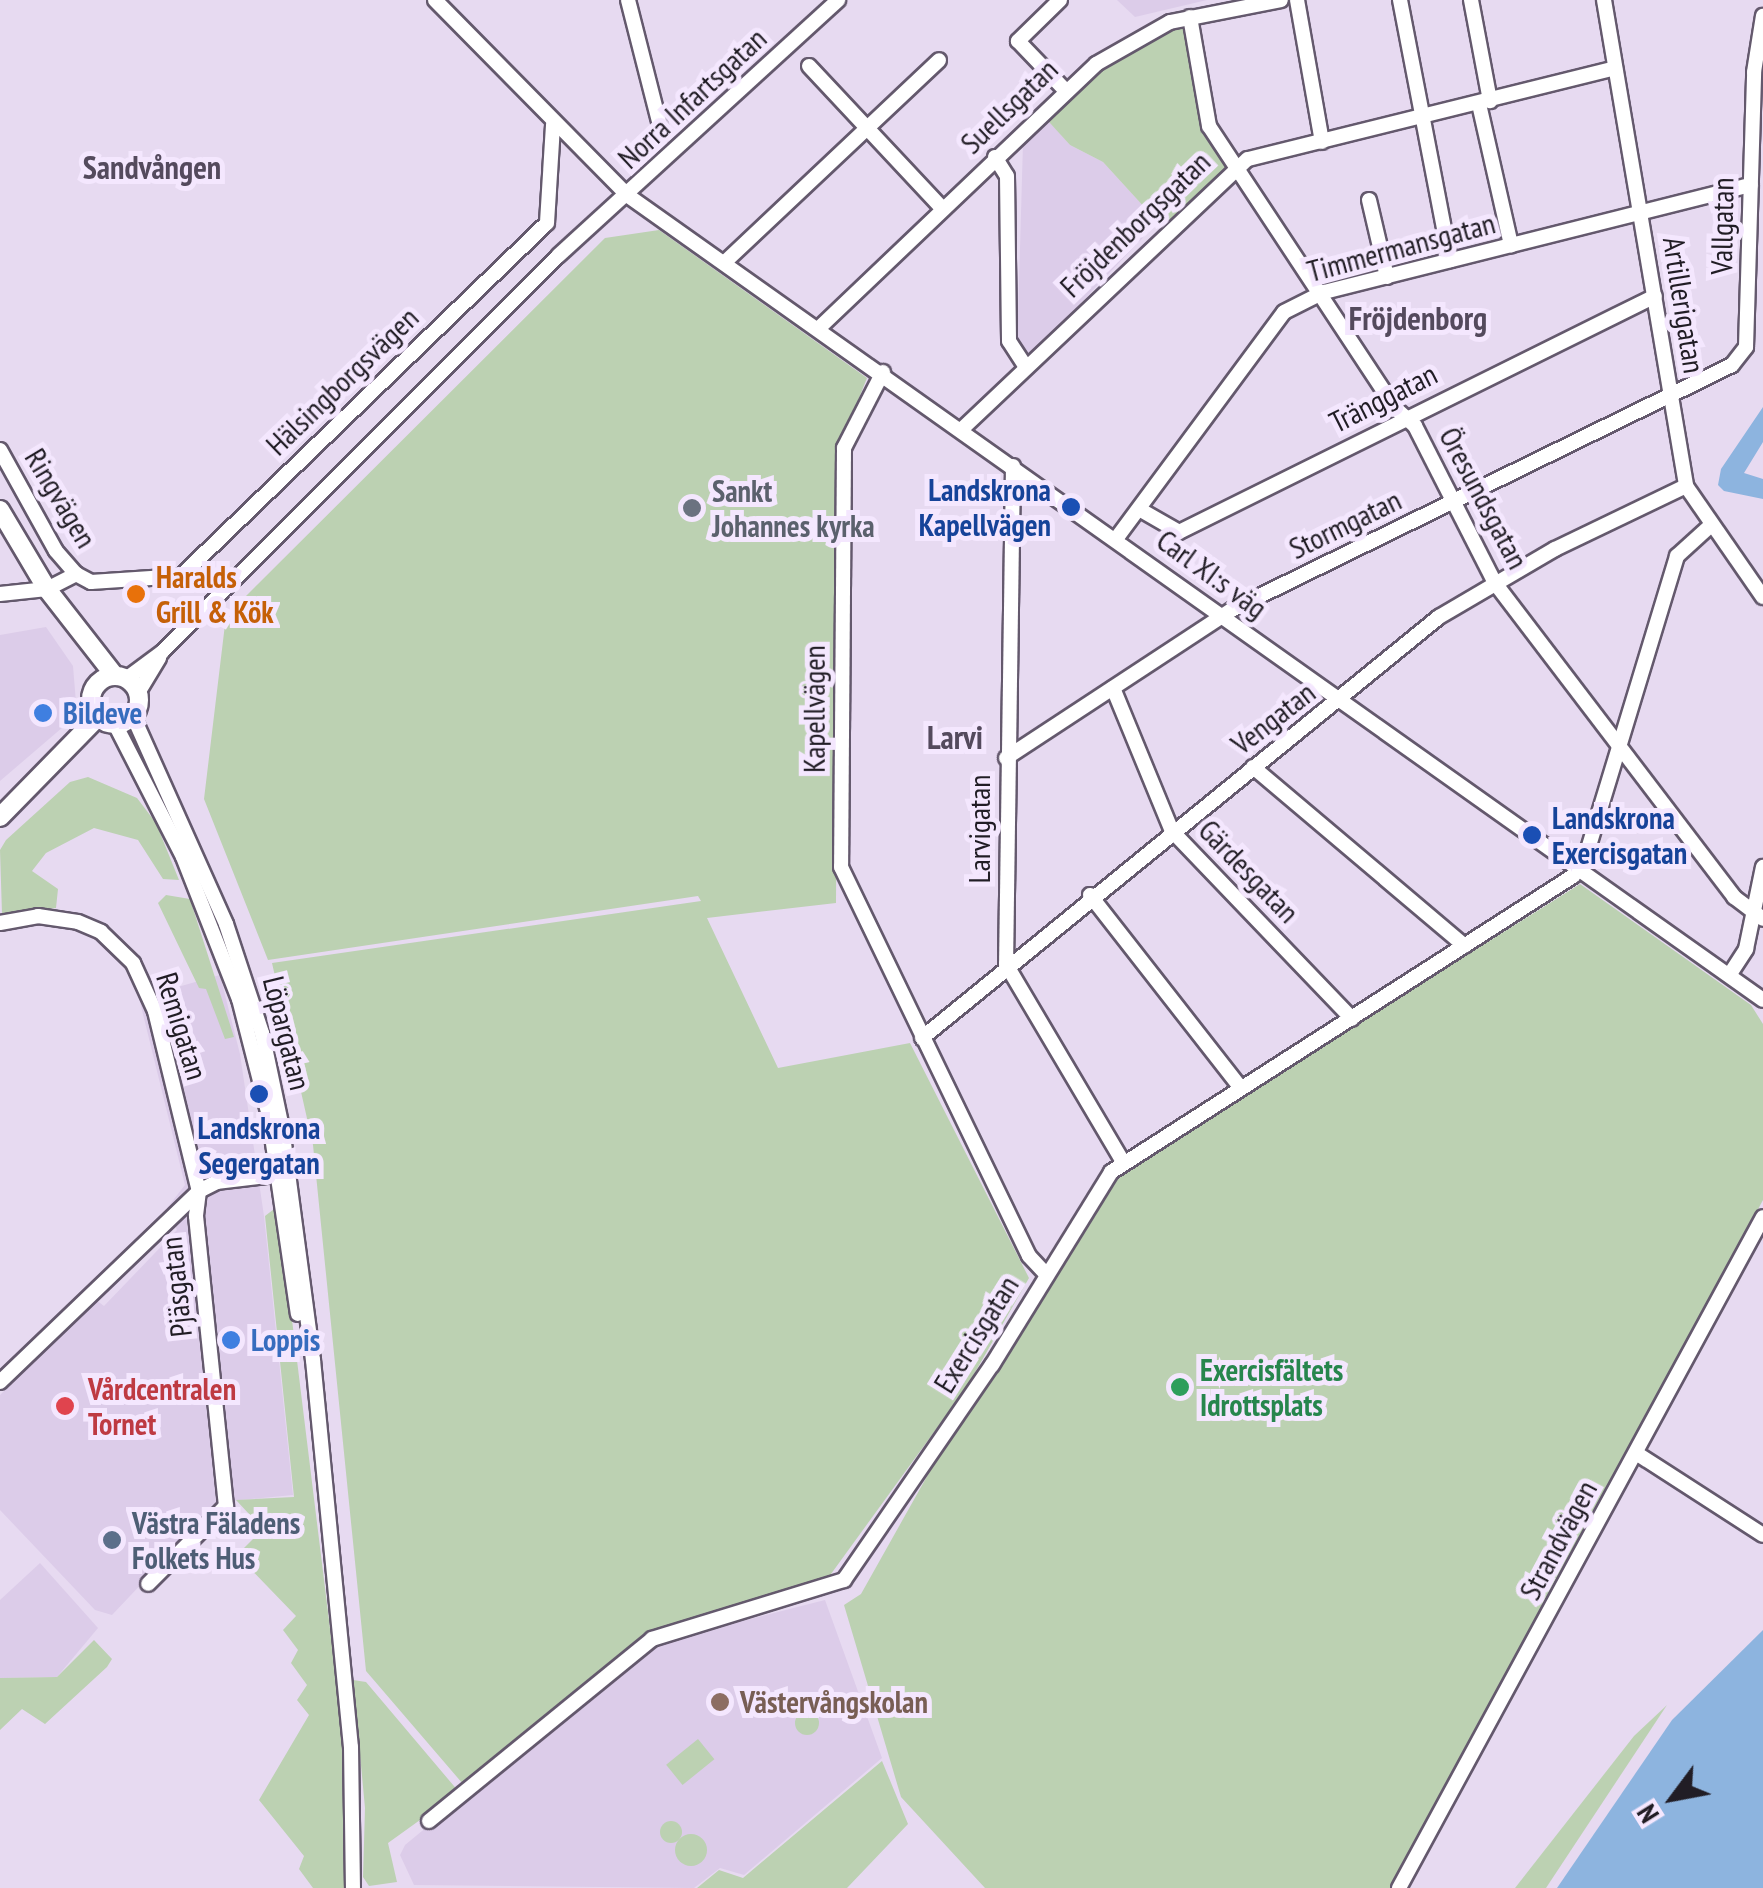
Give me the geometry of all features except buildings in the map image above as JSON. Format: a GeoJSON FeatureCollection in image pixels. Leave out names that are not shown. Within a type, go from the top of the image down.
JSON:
{"type":"FeatureCollection","features":[{"type":"Feature","properties":{"kind":"main road","name":"Ringvägen"},"geometry":{"type":"LineString","coordinates":[[0,510],[47,589],[96,686]]}},
{"type":"Feature","properties":{"kind":"main road","name":"Ringvägen"},"geometry":{"type":"LineString","coordinates":[[47,589],[126,683]]}},
{"type":"Feature","properties":{"kind":"main road"},"geometry":{"type":"LineString","coordinates":[[0,817],[107,721],[133,716],[126,683],[96,686],[92,704],[107,721]]}},
{"type":"Feature","properties":{"kind":"street"},"geometry":{"type":"LineString","coordinates":[[628,0],[661,129]]}},
{"type":"Feature","properties":{"kind":"street","name":"Norra Infartsgatan"},"geometry":{"type":"LineString","coordinates":[[627,194],[838,0]]}},
{"type":"Feature","properties":{"kind":"street"},"geometry":{"type":"LineString","coordinates":[[1060,0],[1018,41],[1064,89]]}},
{"type":"Feature","properties":{"kind":"street","name":"Suellsgatan"},"geometry":{"type":"LineString","coordinates":[[819,328],[1064,89],[1142,36],[1190,17],[1246,3],[1281,0]]}},
{"type":"Feature","properties":{"kind":"street"},"geometry":{"type":"LineString","coordinates":[[1296,0],[1322,142]]}},
{"type":"Feature","properties":{"kind":"street"},"geometry":{"type":"LineString","coordinates":[[1400,0],[1418,118],[1450,260]]}},
{"type":"Feature","properties":{"kind":"street"},"geometry":{"type":"LineString","coordinates":[[1470,0],[1484,102],[1512,245]]}},
{"type":"Feature","properties":{"kind":"street","name":"Artillerigatan"},"geometry":{"type":"LineString","coordinates":[[1604,0],[1686,486],[1709,527],[1763,596]]}},
{"type":"Feature","properties":{"kind":"street","name":"Carl XI:s väg"},"geometry":{"type":"LineString","coordinates":[[438,1],[553,124],[627,194],[1763,1000]]}},
{"type":"Feature","properties":{"kind":"street","name":"Vallgatan"},"geometry":{"type":"LineString","coordinates":[[1670,395],[1732,365],[1746,347],[1754,72],[1763,16]]}},
{"type":"Feature","properties":{"kind":"street","name":"Öresundsgatan"},"geometry":{"type":"LineString","coordinates":[[1190,17],[1204,115],[1406,416],[1495,583],[1758,917]]}},
{"type":"Feature","properties":{"kind":"street"},"geometry":{"type":"LineString","coordinates":[[725,262],[939,60]]}},
{"type":"Feature","properties":{"kind":"street"},"geometry":{"type":"LineString","coordinates":[[809,66],[942,208]]}},
{"type":"Feature","properties":{"kind":"street","name":"Fröjdenborgsgatan"},"geometry":{"type":"LineString","coordinates":[[962,429],[1236,166],[1615,68]]}},
{"type":"Feature","properties":{"kind":"street","name":"Hälsingborgsvägen"},"geometry":{"type":"LineString","coordinates":[[76,574],[110,582],[181,576],[196,566],[547,224],[553,124]]}},
{"type":"Feature","properties":{"kind":"street"},"geometry":{"type":"LineString","coordinates":[[994,157],[1008,176],[1009,340],[1025,366]]}},
{"type":"Feature","properties":{"kind":"street","name":"Timmermansgatan"},"geometry":{"type":"LineString","coordinates":[[1116,539],[1268,328],[1324,292],[1751,185]]}},
{"type":"Feature","properties":{"kind":"street","name":"Hälsingborgsvägen"},"geometry":{"type":"LineString","coordinates":[[126,683],[162,653],[464,346],[627,194]]}},
{"type":"Feature","properties":{"kind":"street"},"geometry":{"type":"LineString","coordinates":[[1369,200],[1387,276]]}},
{"type":"Feature","properties":{"kind":"street","name":"Tränggatan"},"geometry":{"type":"LineString","coordinates":[[1139,509],[1180,532],[1406,416],[1655,296]]}},
{"type":"Feature","properties":{"kind":"street","name":"Kapellvägen"},"geometry":{"type":"LineString","coordinates":[[883,372],[844,448],[840,866],[1029,1256],[1045,1272]]}},
{"type":"Feature","properties":{"kind":"street","name":"Stormgatan"},"geometry":{"type":"LineString","coordinates":[[1006,758],[1222,615],[1670,395]]}},
{"type":"Feature","properties":{"kind":"street","name":"Ringvägen"},"geometry":{"type":"LineString","coordinates":[[0,450],[56,551],[76,574]]}},
{"type":"Feature","properties":{"kind":"street","name":"Larvigatan"},"geometry":{"type":"LineString","coordinates":[[1006,964],[1013,466]]}},
{"type":"Feature","properties":{"kind":"street","name":"Vengatan"},"geometry":{"type":"LineString","coordinates":[[922,1038],[1090,895],[1340,700],[1439,616],[1495,583],[1686,486]]}},
{"type":"Feature","properties":{"kind":"street"},"geometry":{"type":"LineString","coordinates":[[1579,868],[1677,556],[1709,527]]}},
{"type":"Feature","properties":{"kind":"street"},"geometry":{"type":"LineString","coordinates":[[0,594],[47,589],[76,574]]}},
{"type":"Feature","properties":{"kind":"street","name":"Gärdesgatan"},"geometry":{"type":"LineString","coordinates":[[1113,688],[1172,831],[1352,1019]]}},
{"type":"Feature","properties":{"kind":"street","name":"Löpargatan"},"geometry":{"type":"LineString","coordinates":[[133,716],[240,961],[264,1044],[312,1384],[355,1840],[353,1888]]}},
{"type":"Feature","properties":{"kind":"street","name":"Löpargatan"},"geometry":{"type":"LineString","coordinates":[[107,721],[183,857],[239,999],[284,1174]]}},
{"type":"Feature","properties":{"kind":"street"},"geometry":{"type":"LineString","coordinates":[[1253,768],[1466,946]]}},
{"type":"Feature","properties":{"kind":"street"},"geometry":{"type":"LineString","coordinates":[[1730,974],[1746,949],[1758,917],[1763,866]]}},
{"type":"Feature","properties":{"kind":"street","name":"Exercisgatan"},"geometry":{"type":"LineString","coordinates":[[429,1821],[652,1639],[844,1580],[992,1366],[1045,1272],[1123,1162],[1466,946],[1579,868]]}},
{"type":"Feature","properties":{"kind":"street"},"geometry":{"type":"LineString","coordinates":[[1090,895],[1241,1088]]}},
{"type":"Feature","properties":{"kind":"street","name":"Remigatan"},"geometry":{"type":"LineString","coordinates":[[0,923],[38,916],[78,922],[101,932],[133,964],[155,1011],[199,1191]]}},
{"type":"Feature","properties":{"kind":"street"},"geometry":{"type":"LineString","coordinates":[[1006,964],[1123,1162]]}},
{"type":"Feature","properties":{"kind":"street"},"geometry":{"type":"LineString","coordinates":[[0,1382],[199,1191],[217,1182],[284,1174]]}},
{"type":"Feature","properties":{"kind":"street","name":"Pjäsgatan"},"geometry":{"type":"LineString","coordinates":[[148,1584],[226,1506],[196,1216],[199,1191]]}},
{"type":"Feature","properties":{"kind":"street","name":"Strandvägen"},"geometry":{"type":"LineString","coordinates":[[1399,1888],[1763,1216]]}},
{"type":"Feature","properties":{"kind":"street"},"geometry":{"type":"LineString","coordinates":[[1636,1453],[1763,1536]]}},
{"type":"Feature","properties":{"kind":"shaded area"},"geometry":{"type":"Polygon","coordinates":[[[1117,0],[1207,0],[1135,17],[1117,0]]]}},
{"type":"Feature","properties":{"kind":"shaded area"},"geometry":{"type":"Polygon","coordinates":[[[1050,122],[1070,145],[1103,162],[1158,222],[1028,358],[1017,354],[1023,143],[1050,122]]]}},
{"type":"Feature","properties":{"kind":"shaded area"},"geometry":{"type":"Polygon","coordinates":[[[46,627],[73,666],[77,715],[0,781],[0,635],[46,627]]]}},
{"type":"Feature","properties":{"kind":"shaded area"},"geometry":{"type":"Polygon","coordinates":[[[220,975],[240,1054],[264,1216],[293,1495],[219,1502],[112,1615],[95,1610],[0,1510],[0,1395],[96,1300],[104,1306],[177,1230],[167,1208],[185,1185],[139,998],[220,975]]]}},
{"type":"Feature","properties":{"kind":"shaded area"},"geometry":{"type":"Polygon","coordinates":[[[40,1563],[98,1628],[57,1677],[0,1678],[0,1600],[40,1563]]]}},
{"type":"Feature","properties":{"kind":"shaded area","name":"Västervångskolan"},"geometry":{"type":"Polygon","coordinates":[[[825,1600],[882,1758],[744,1875],[720,1868],[694,1888],[414,1885],[400,1855],[405,1845],[648,1645],[825,1600]]]}},
{"type":"Feature","properties":{"kind":"green space"},"geometry":{"type":"Polygon","coordinates":[[[1190,17],[1201,102],[1236,166],[1167,232],[1103,162],[1070,145],[1040,112],[1064,89],[1190,17]]]}},
{"type":"Feature","properties":{"kind":"green space"},"geometry":{"type":"Polygon","coordinates":[[[659,230],[867,378],[839,448],[836,903],[707,918],[778,1068],[910,1043],[1029,1278],[966,1388],[823,1585],[642,1638],[463,1784],[366,1671],[313,1145],[272,963],[701,901],[698,896],[268,960],[204,799],[226,616],[605,238],[659,230]]]}},
{"type":"Feature","properties":{"kind":"green space"},"geometry":{"type":"Polygon","coordinates":[[[88,777],[137,798],[156,823],[179,880],[163,879],[138,840],[94,828],[46,853],[32,871],[58,889],[56,908],[2,914],[0,850],[6,840],[70,782],[88,777]]]}},
{"type":"Feature","properties":{"kind":"green space"},"geometry":{"type":"Polygon","coordinates":[[[1580,884],[1751,1005],[1763,1024],[1763,1200],[1392,1888],[985,1888],[901,1797],[844,1605],[861,1594],[948,1439],[1115,1176],[1580,884]]]}},
{"type":"Feature","properties":{"kind":"green space"},"geometry":{"type":"Polygon","coordinates":[[[166,895],[190,899],[234,1037],[225,1039],[206,989],[199,988],[158,903],[166,895]]]}},
{"type":"Feature","properties":{"kind":"green space"},"geometry":{"type":"Polygon","coordinates":[[[278,1206],[342,1726],[348,1835],[344,1888],[313,1888],[299,1869],[304,1856],[259,1800],[309,1715],[297,1700],[307,1685],[291,1663],[298,1650],[283,1630],[296,1616],[237,1555],[263,1529],[236,1500],[294,1497],[265,1216],[278,1206]]]}},
{"type":"Feature","properties":{"kind":"green space"},"geometry":{"type":"Polygon","coordinates":[[[94,1640],[112,1659],[107,1667],[45,1724],[22,1709],[0,1730],[0,1678],[57,1677],[94,1640]]]}},
{"type":"Feature","properties":{"kind":"green space"},"geometry":{"type":"Polygon","coordinates":[[[353,1680],[366,1682],[459,1792],[388,1843],[397,1882],[369,1886],[363,1877],[365,1808],[353,1680]]]}},
{"type":"Feature","properties":{"kind":"green space"},"geometry":{"type":"Polygon","coordinates":[[[1667,1705],[1546,1888],[1515,1888],[1634,1736],[1667,1705]]]}},
{"type":"Feature","properties":{"kind":"green space"},"geometry":{"type":"Polygon","coordinates":[[[807,1711],[819,1723],[807,1735],[795,1723],[807,1711]]]}},
{"type":"Feature","properties":{"kind":"green space"},"geometry":{"type":"Polygon","coordinates":[[[698,1739],[714,1759],[682,1785],[666,1765],[698,1739]]]}},
{"type":"Feature","properties":{"kind":"green space"},"geometry":{"type":"Polygon","coordinates":[[[882,1761],[908,1824],[847,1888],[697,1888],[719,1870],[743,1878],[882,1761]]]}},
{"type":"Feature","properties":{"kind":"green space"},"geometry":{"type":"Polygon","coordinates":[[[671,1821],[679,1824],[679,1840],[671,1843],[663,1840],[660,1832],[663,1824],[671,1821]]]}},
{"type":"Feature","properties":{"kind":"green space"},"geometry":{"type":"Polygon","coordinates":[[[691,1834],[702,1839],[707,1850],[702,1861],[691,1866],[680,1861],[675,1850],[680,1839],[691,1834]]]}},
{"type":"Feature","properties":{"kind":"water"},"geometry":{"type":"Polygon","coordinates":[[[1763,407],[1763,442],[1744,473],[1763,479],[1763,499],[1724,491],[1718,485],[1721,469],[1763,407]]]}},
{"type":"Feature","properties":{"kind":"water"},"geometry":{"type":"Polygon","coordinates":[[[1763,1630],[1763,1888],[1557,1888],[1672,1720],[1763,1630]]]}},
{"type":"Feature","properties":{"kind":"place","name":"Landskrona Kapellvägen"},"geometry":{"type":"Point","coordinates":[1071,507]}},
{"type":"Feature","properties":{"kind":"place","name":"Sankt Johannes kyrka"},"geometry":{"type":"Point","coordinates":[692,508]}},
{"type":"Feature","properties":{"kind":"place","name":"Haralds Grill & Kök"},"geometry":{"type":"Point","coordinates":[136,594]}},
{"type":"Feature","properties":{"kind":"place","name":"Bildeve"},"geometry":{"type":"Point","coordinates":[43,713]}},
{"type":"Feature","properties":{"kind":"place","name":"Landskrona Exercisgatan"},"geometry":{"type":"Point","coordinates":[1532,835]}},
{"type":"Feature","properties":{"kind":"place","name":"Landskrona Segergatan"},"geometry":{"type":"Point","coordinates":[259,1094]}},
{"type":"Feature","properties":{"kind":"place","name":"Loppis"},"geometry":{"type":"Point","coordinates":[231,1340]}},
{"type":"Feature","properties":{"kind":"place","name":"Exercisfältets Idrottsplats"},"geometry":{"type":"Point","coordinates":[1180,1387]}},
{"type":"Feature","properties":{"kind":"place","name":"Vårdcentralen Tornet"},"geometry":{"type":"Point","coordinates":[65,1406]}},
{"type":"Feature","properties":{"kind":"place","name":"Västra Fäladens Folkets Hus"},"geometry":{"type":"Point","coordinates":[112,1540]}},
{"type":"Feature","properties":{"kind":"place","name":"Västervångskolan"},"geometry":{"type":"Point","coordinates":[720,1702]}},
{"type":"Feature","properties":{"kind":"district","name":"Sandvången"},"geometry":{"type":"Point","coordinates":[152,167]}},
{"type":"Feature","properties":{"kind":"district","name":"Fröjdenborg"},"geometry":{"type":"Point","coordinates":[1418,318]}},
{"type":"Feature","properties":{"kind":"district","name":"Larvi"},"geometry":{"type":"Point","coordinates":[955,737]}}]}
